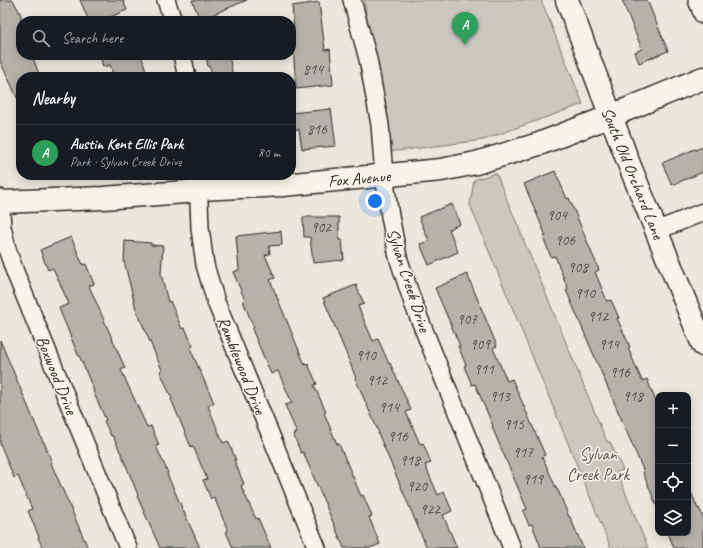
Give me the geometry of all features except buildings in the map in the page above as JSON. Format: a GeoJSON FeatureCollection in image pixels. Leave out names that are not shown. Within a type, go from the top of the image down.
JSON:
{"type":"FeatureCollection","features":[{"type":"Feature","properties":{"kind":"main road","name":"South Old Orchard Lane"},"geometry":{"type":"LineString","coordinates":[[566,0],[629,164],[703,345]]}},
{"type":"Feature","properties":{"kind":"main road","name":"Fox Avenue"},"geometry":{"type":"LineString","coordinates":[[0,202],[103,198],[185,192],[199,182],[283,184],[441,170],[476,163],[539,144],[703,78]]}},
{"type":"Feature","properties":{"kind":"street"},"geometry":{"type":"LineString","coordinates":[[166,0],[171,16]]}},
{"type":"Feature","properties":{"kind":"street","name":"Sylvan Creek Drive"},"geometry":{"type":"LineString","coordinates":[[352,0],[368,59],[380,125],[384,176],[398,256],[413,303],[512,548]]}},
{"type":"Feature","properties":{"kind":"street"},"geometry":{"type":"LineString","coordinates":[[697,0],[703,15]]}},
{"type":"Feature","properties":{"kind":"street"},"geometry":{"type":"LineString","coordinates":[[183,60],[186,72]]}},
{"type":"Feature","properties":{"kind":"street","name":"Ramblewood Drive"},"geometry":{"type":"LineString","coordinates":[[199,182],[200,228],[205,265],[216,302],[317,548]]}},
{"type":"Feature","properties":{"kind":"street","name":"Boxwood Drive"},"geometry":{"type":"LineString","coordinates":[[0,198],[2,227],[7,249],[15,272],[128,548]]}},
{"type":"Feature","properties":{"kind":"street"},"geometry":{"type":"LineString","coordinates":[[656,231],[703,212]]}},
{"type":"Feature","properties":{"kind":"green space"},"geometry":{"type":"Polygon","coordinates":[[[364,0],[541,0],[583,104],[483,140],[389,152],[364,0]]]}},
{"type":"Feature","properties":{"kind":"green space","name":"Sylvan Creek Park"},"geometry":{"type":"Polygon","coordinates":[[[496,173],[607,442],[610,442],[623,470],[617,472],[648,548],[611,548],[470,205],[474,180],[496,173]]]}},
{"type":"Feature","properties":{"kind":"place","name":"Austin Kent Ellis Park"},"geometry":{"type":"Point","coordinates":[465,45]}}]}
